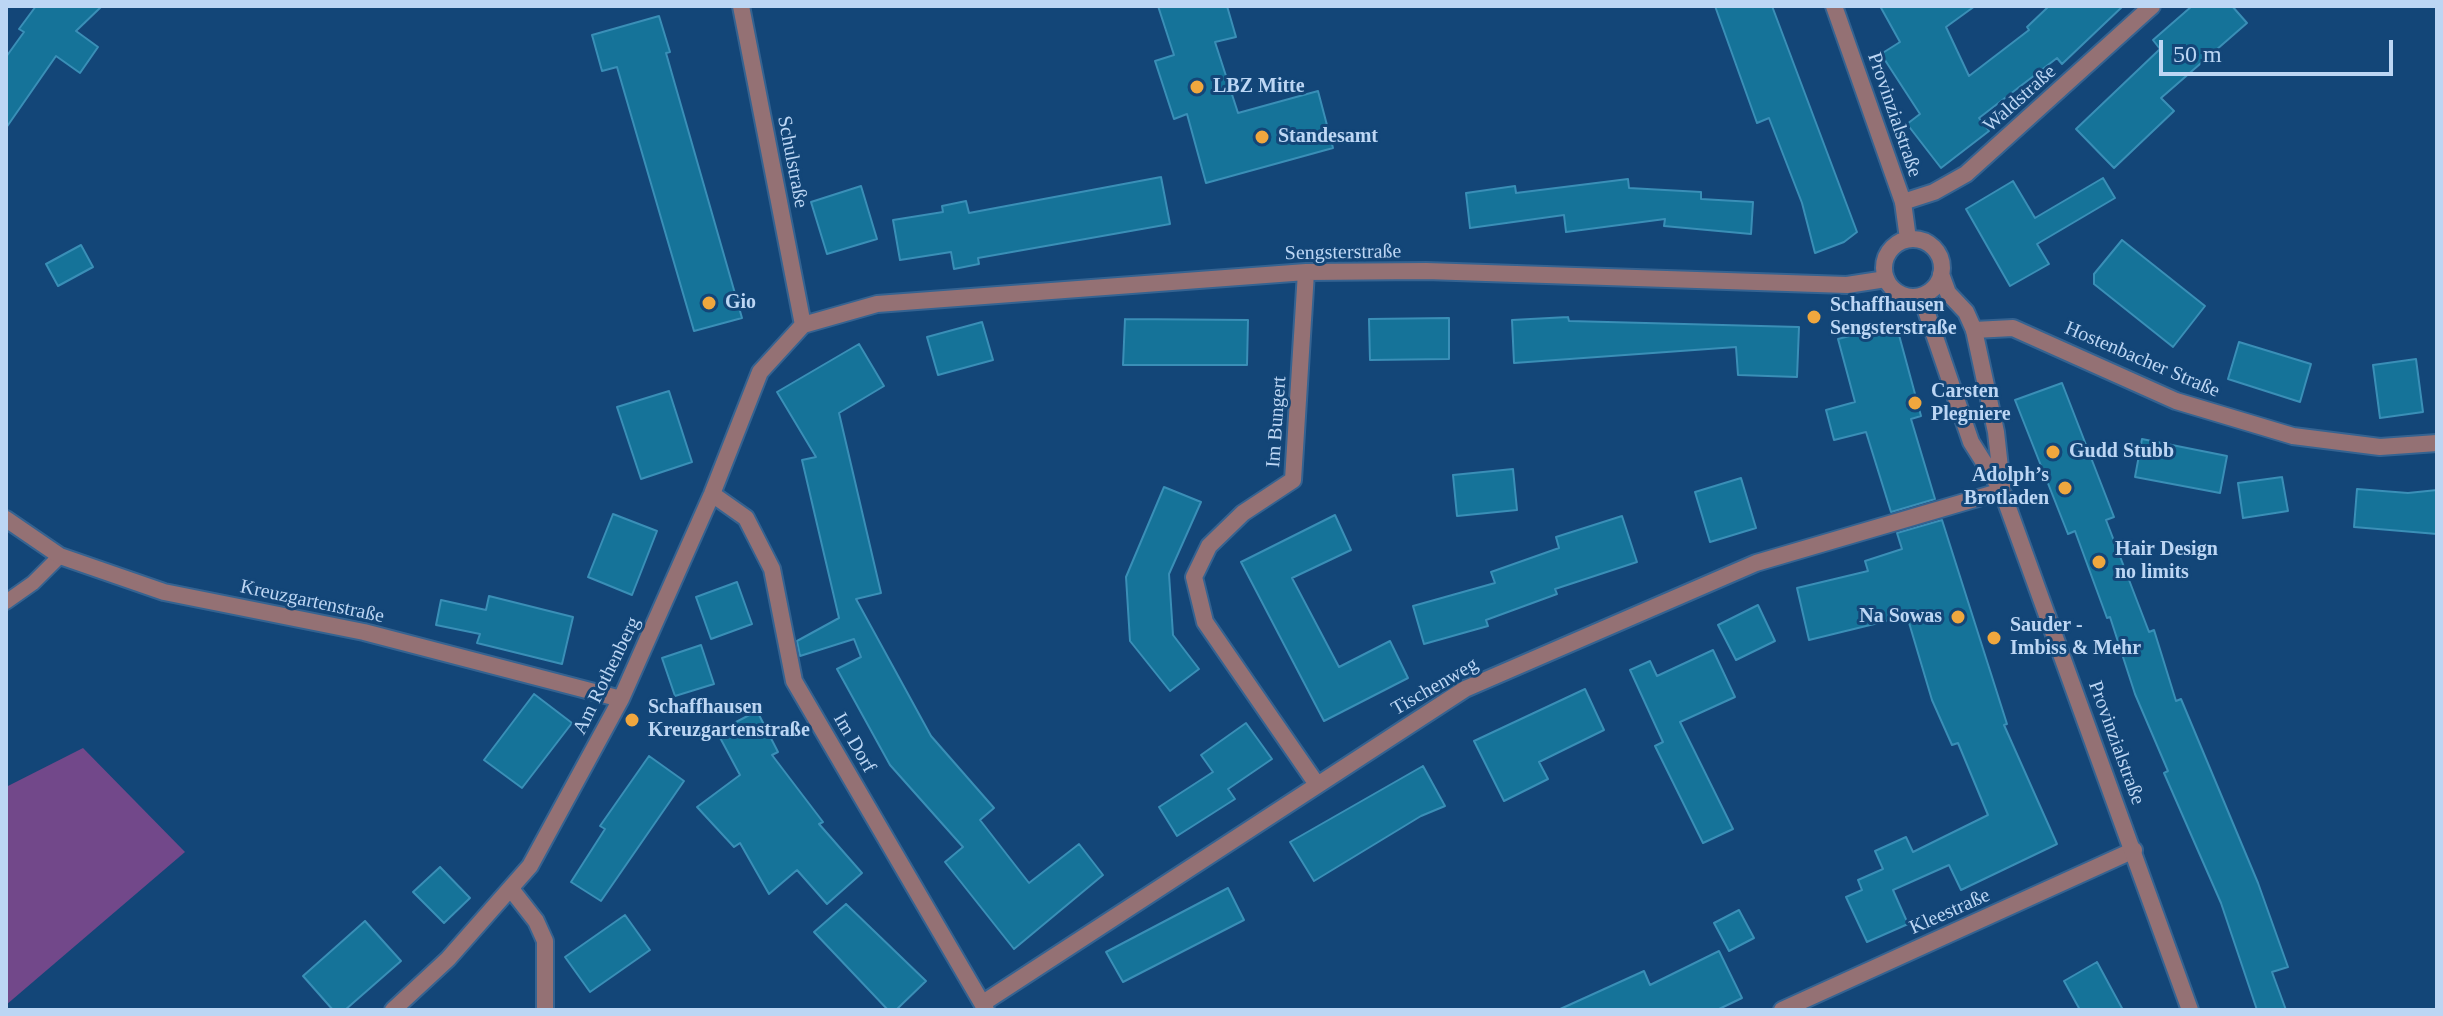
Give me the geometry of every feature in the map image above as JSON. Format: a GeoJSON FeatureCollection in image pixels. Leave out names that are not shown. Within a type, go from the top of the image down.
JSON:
{"type":"FeatureCollection","features":[{"type":"Feature","properties":{"kind":"street","name":"Schulstraße"},"geometry":{"type":"LineString","coordinates":[[741,6],[803,325]]}},
{"type":"Feature","properties":{"kind":"street","name":"Provinzialstraße"},"geometry":{"type":"LineString","coordinates":[[1834,6],[1903,202],[1908,239],[1934,248],[1948,293],[1966,312],[1974,330],[1996,432],[2002,491]]}},
{"type":"Feature","properties":{"kind":"street","name":"Waldstraße"},"geometry":{"type":"LineString","coordinates":[[1903,202],[1934,192],[1966,174],[2152,6]]}},
{"type":"Feature","properties":{"kind":"street"},"geometry":{"type":"LineString","coordinates":[[1908,239],[1888,254],[1886,279],[1897,292],[1921,296],[1934,288],[1941,274]]}},
{"type":"Feature","properties":{"kind":"street","name":"Sengsterstraße"},"geometry":{"type":"LineString","coordinates":[[803,325],[877,304],[1306,272],[1426,271],[1847,285],[1886,279]]}},
{"type":"Feature","properties":{"kind":"street","name":"Im Bungert"},"geometry":{"type":"LineString","coordinates":[[1306,272],[1293,480],[1243,513],[1209,546],[1194,577],[1205,622],[1316,783]]}},
{"type":"Feature","properties":{"kind":"street","name":"Provinzialstraße"},"geometry":{"type":"LineString","coordinates":[[1921,296],[1971,442],[2002,491],[2190,1010]]}},
{"type":"Feature","properties":{"kind":"street","name":"Am Rothenberg"},"geometry":{"type":"LineString","coordinates":[[393,1010],[448,959],[530,866],[621,699],[712,494],[760,372],[803,325]]}},
{"type":"Feature","properties":{"kind":"street","name":"Hostenbacher Straße"},"geometry":{"type":"LineString","coordinates":[[1974,330],[2013,328],[2176,401],[2293,436],[2380,447],[2437,443]]}},
{"type":"Feature","properties":{"kind":"street","name":"Tischenweg"},"geometry":{"type":"LineString","coordinates":[[985,1007],[1316,783],[1465,689],[1741,569],[2002,491]]}},
{"type":"Feature","properties":{"kind":"street","name":"Im Dorf"},"geometry":{"type":"LineString","coordinates":[[712,494],[746,518],[772,569],[794,681],[985,1007]]}},
{"type":"Feature","properties":{"kind":"street","name":"Kreuzgartenstraße"},"geometry":{"type":"LineString","coordinates":[[6,519],[60,556],[164,592],[364,632],[621,699]]}},
{"type":"Feature","properties":{"kind":"street","name":"Kleestraße"},"geometry":{"type":"LineString","coordinates":[[1782,1010],[2134,850]]}},
{"type":"Feature","properties":{"kind":"street"},"geometry":{"type":"LineString","coordinates":[[511,889],[536,921],[545,941],[545,1010]]}},
{"type":"Feature","properties":{"kind":"lane"},"geometry":{"type":"LineString","coordinates":[[6,602],[33,583],[60,556]]}},
{"type":"Feature","properties":{"kind":"shaded area"},"geometry":{"type":"Polygon","coordinates":[[[83,748],[185,852],[6,1005],[6,787],[83,748]]]}},
{"type":"Feature","properties":{"kind":"building"},"geometry":{"type":"Polygon","coordinates":[[[36,6],[102,6],[76,31],[98,47],[80,73],[56,56],[6,128],[6,57],[24,32],[19,29],[36,6]]]}},
{"type":"Feature","properties":{"kind":"building"},"geometry":{"type":"Polygon","coordinates":[[[1158,6],[1227,6],[1236,37],[1215,42],[1238,113],[1318,91],[1333,148],[1206,183],[1187,114],[1174,119],[1155,61],[1174,55],[1158,6]]]}},
{"type":"Feature","properties":{"kind":"building"},"geometry":{"type":"Polygon","coordinates":[[[1715,6],[1772,6],[1857,232],[1844,242],[1815,253],[1802,203],[1769,118],[1757,123],[1715,6]]]}},
{"type":"Feature","properties":{"kind":"building"},"geometry":{"type":"Polygon","coordinates":[[[1880,6],[1975,6],[1946,27],[1969,76],[2029,30],[2027,27],[2049,6],[2123,6],[2062,64],[2057,58],[1979,118],[1989,131],[1941,168],[1907,124],[1920,114],[1881,54],[1900,42],[1880,6]]]}},
{"type":"Feature","properties":{"kind":"building"},"geometry":{"type":"Polygon","coordinates":[[[2192,6],[2232,6],[2247,23],[2161,98],[2174,111],[2114,168],[2076,129],[2160,49],[2153,40],[2192,6]]]}},
{"type":"Feature","properties":{"kind":"building"},"geometry":{"type":"Polygon","coordinates":[[[659,16],[670,52],[666,53],[742,318],[694,331],[617,67],[602,71],[592,35],[659,16]]]}},
{"type":"Feature","properties":{"kind":"building"},"geometry":{"type":"Polygon","coordinates":[[[1161,177],[1170,224],[978,258],[979,264],[954,269],[951,252],[900,260],[893,220],[943,212],[942,206],[966,201],[969,213],[1161,177]]]}},
{"type":"Feature","properties":{"kind":"building"},"geometry":{"type":"Polygon","coordinates":[[[2103,178],[2115,198],[2037,244],[2049,264],[2010,286],[1966,209],[2013,181],[2035,218],[2103,178]]]}},
{"type":"Feature","properties":{"kind":"building"},"geometry":{"type":"Polygon","coordinates":[[[1628,179],[1629,188],[1701,192],[1701,199],[1753,202],[1751,234],[1664,226],[1665,219],[1566,232],[1564,215],[1470,228],[1466,193],[1515,186],[1516,193],[1628,179]]]}},
{"type":"Feature","properties":{"kind":"building"},"geometry":{"type":"Polygon","coordinates":[[[861,186],[877,239],[827,254],[811,202],[861,186]]]}},
{"type":"Feature","properties":{"kind":"building"},"geometry":{"type":"Polygon","coordinates":[[[2122,240],[2205,306],[2173,347],[2094,284],[2094,274],[2122,240]]]}},
{"type":"Feature","properties":{"kind":"building"},"geometry":{"type":"Polygon","coordinates":[[[81,245],[93,267],[58,286],[46,264],[81,245]]]}},
{"type":"Feature","properties":{"kind":"building"},"geometry":{"type":"Polygon","coordinates":[[[1568,317],[1569,321],[1799,327],[1797,377],[1738,375],[1736,347],[1514,363],[1512,320],[1568,317]]]}},
{"type":"Feature","properties":{"kind":"building"},"geometry":{"type":"Polygon","coordinates":[[[1449,318],[1449,359],[1370,360],[1369,319],[1449,318]]]}},
{"type":"Feature","properties":{"kind":"building"},"geometry":{"type":"Polygon","coordinates":[[[1125,319],[1248,320],[1247,365],[1123,365],[1125,319]]]}},
{"type":"Feature","properties":{"kind":"building"},"geometry":{"type":"Polygon","coordinates":[[[982,322],[993,360],[938,375],[927,337],[982,322]]]}},
{"type":"Feature","properties":{"kind":"building"},"geometry":{"type":"Polygon","coordinates":[[[1896,324],[1921,416],[1911,419],[1935,499],[1891,512],[1866,432],[1834,440],[1826,410],[1855,402],[1838,339],[1896,324]]]}},
{"type":"Feature","properties":{"kind":"building"},"geometry":{"type":"Polygon","coordinates":[[[2239,342],[2311,364],[2300,402],[2228,379],[2239,342]]]}},
{"type":"Feature","properties":{"kind":"building"},"geometry":{"type":"Polygon","coordinates":[[[859,344],[884,386],[839,413],[881,593],[856,599],[931,736],[994,808],[980,820],[1029,883],[1079,844],[1103,875],[1014,949],[945,862],[963,847],[890,765],[837,669],[861,657],[854,639],[800,656],[797,641],[839,618],[802,460],[816,457],[777,392],[859,344]]]}},
{"type":"Feature","properties":{"kind":"building"},"geometry":{"type":"Polygon","coordinates":[[[2416,359],[2423,412],[2380,418],[2373,365],[2416,359]]]}},
{"type":"Feature","properties":{"kind":"building"},"geometry":{"type":"Polygon","coordinates":[[[2062,383],[2114,517],[2106,520],[2149,632],[2154,630],[2176,701],[2181,699],[2258,883],[2288,967],[2272,972],[2286,1010],[2257,1010],[2221,903],[2164,773],[2168,771],[2135,694],[2110,617],[2107,618],[2075,531],[2068,534],[2015,400],[2062,383]]]}},
{"type":"Feature","properties":{"kind":"building"},"geometry":{"type":"Polygon","coordinates":[[[669,391],[692,462],[641,479],[617,407],[669,391]]]}},
{"type":"Feature","properties":{"kind":"building"},"geometry":{"type":"Polygon","coordinates":[[[2142,439],[2227,456],[2220,493],[2135,477],[2142,439]]]}},
{"type":"Feature","properties":{"kind":"building"},"geometry":{"type":"Polygon","coordinates":[[[1513,469],[1517,510],[1457,516],[1453,475],[1513,469]]]}},
{"type":"Feature","properties":{"kind":"building"},"geometry":{"type":"Polygon","coordinates":[[[2282,477],[2288,511],[2243,518],[2238,483],[2282,477]]]}},
{"type":"Feature","properties":{"kind":"building"},"geometry":{"type":"Polygon","coordinates":[[[1741,478],[1756,528],[1710,542],[1695,492],[1741,478]]]}},
{"type":"Feature","properties":{"kind":"building"},"geometry":{"type":"Polygon","coordinates":[[[1164,487],[1201,502],[1169,574],[1173,635],[1199,669],[1170,691],[1130,641],[1126,577],[1164,487]]]}},
{"type":"Feature","properties":{"kind":"building"},"geometry":{"type":"Polygon","coordinates":[[[2357,489],[2408,493],[2437,490],[2437,534],[2354,527],[2357,489]]]}},
{"type":"Feature","properties":{"kind":"building"},"geometry":{"type":"Polygon","coordinates":[[[613,514],[657,531],[632,595],[588,577],[613,514]]]}},
{"type":"Feature","properties":{"kind":"building"},"geometry":{"type":"Polygon","coordinates":[[[1335,515],[1351,550],[1292,578],[1339,667],[1390,641],[1408,678],[1324,721],[1241,562],[1335,515]]]}},
{"type":"Feature","properties":{"kind":"building"},"geometry":{"type":"Polygon","coordinates":[[[1622,516],[1637,562],[1555,589],[1557,594],[1486,620],[1488,626],[1424,644],[1413,606],[1495,583],[1491,572],[1559,548],[1556,537],[1622,516]]]}},
{"type":"Feature","properties":{"kind":"building"},"geometry":{"type":"Polygon","coordinates":[[[1942,520],[2007,724],[2004,725],[2057,844],[1961,890],[1949,865],[1893,890],[1908,924],[1867,942],[1846,897],[1862,890],[1858,880],[1883,869],[1875,851],[1906,837],[1913,852],[1988,815],[1958,743],[1952,745],[1932,700],[1907,616],[1809,640],[1797,588],[1868,571],[1865,561],[1902,549],[1897,533],[1942,520]]]}},
{"type":"Feature","properties":{"kind":"building"},"geometry":{"type":"Polygon","coordinates":[[[737,582],[752,624],[711,639],[696,597],[737,582]]]}},
{"type":"Feature","properties":{"kind":"building"},"geometry":{"type":"Polygon","coordinates":[[[489,596],[573,617],[562,664],[477,643],[480,634],[436,625],[441,600],[486,610],[489,596]]]}},
{"type":"Feature","properties":{"kind":"building"},"geometry":{"type":"Polygon","coordinates":[[[1758,605],[1775,641],[1736,660],[1718,625],[1758,605]]]}},
{"type":"Feature","properties":{"kind":"building"},"geometry":{"type":"Polygon","coordinates":[[[701,645],[714,684],[675,696],[662,658],[701,645]]]}},
{"type":"Feature","properties":{"kind":"building"},"geometry":{"type":"Polygon","coordinates":[[[1713,650],[1735,697],[1680,722],[1733,829],[1703,843],[1655,746],[1663,742],[1630,670],[1650,661],[1657,676],[1713,650]]]}},
{"type":"Feature","properties":{"kind":"building"},"geometry":{"type":"Polygon","coordinates":[[[1585,689],[1604,730],[1539,762],[1548,779],[1504,801],[1474,741],[1585,689]]]}},
{"type":"Feature","properties":{"kind":"building"},"geometry":{"type":"Polygon","coordinates":[[[534,694],[572,723],[522,788],[484,760],[534,694]]]}},
{"type":"Feature","properties":{"kind":"building"},"geometry":{"type":"Polygon","coordinates":[[[757,711],[778,752],[772,755],[823,822],[819,824],[862,873],[827,904],[797,870],[769,894],[740,843],[734,847],[697,807],[740,775],[717,732],[757,711]]]}},
{"type":"Feature","properties":{"kind":"building"},"geometry":{"type":"Polygon","coordinates":[[[1246,723],[1272,759],[1228,789],[1235,799],[1177,836],[1159,807],[1213,772],[1201,755],[1246,723]]]}},
{"type":"Feature","properties":{"kind":"building"},"geometry":{"type":"Polygon","coordinates":[[[649,756],[684,781],[601,901],[571,882],[605,829],[600,826],[649,756]]]}},
{"type":"Feature","properties":{"kind":"building"},"geometry":{"type":"Polygon","coordinates":[[[1423,766],[1445,806],[1421,816],[1314,881],[1290,842],[1423,766]]]}},
{"type":"Feature","properties":{"kind":"building"},"geometry":{"type":"Polygon","coordinates":[[[440,867],[470,898],[444,923],[413,892],[440,867]]]}},
{"type":"Feature","properties":{"kind":"building"},"geometry":{"type":"Polygon","coordinates":[[[1228,888],[1244,920],[1123,982],[1106,952],[1228,888]]]}},
{"type":"Feature","properties":{"kind":"building"},"geometry":{"type":"Polygon","coordinates":[[[846,904],[926,981],[896,1010],[888,1010],[814,932],[846,904]]]}},
{"type":"Feature","properties":{"kind":"building"},"geometry":{"type":"Polygon","coordinates":[[[1739,910],[1754,938],[1729,951],[1714,923],[1739,910]]]}},
{"type":"Feature","properties":{"kind":"building"},"geometry":{"type":"Polygon","coordinates":[[[625,915],[650,950],[590,992],[565,957],[625,915]]]}},
{"type":"Feature","properties":{"kind":"building"},"geometry":{"type":"Polygon","coordinates":[[[365,921],[401,961],[345,1010],[333,1010],[303,976],[365,921]]]}},
{"type":"Feature","properties":{"kind":"building"},"geometry":{"type":"Polygon","coordinates":[[[1719,951],[1742,998],[1717,1010],[1558,1010],[1644,971],[1650,985],[1719,951]]]}},
{"type":"Feature","properties":{"kind":"building"},"geometry":{"type":"Polygon","coordinates":[[[2097,962],[2123,1010],[2080,1010],[2064,981],[2097,962]]]}},
{"type":"Feature","properties":{"kind":"place","name":"LBZ Mitte"},"geometry":{"type":"Point","coordinates":[1197,87]}},
{"type":"Feature","properties":{"kind":"place","name":"Standesamt"},"geometry":{"type":"Point","coordinates":[1262,137]}},
{"type":"Feature","properties":{"kind":"place","name":"Gio"},"geometry":{"type":"Point","coordinates":[709,303]}},
{"type":"Feature","properties":{"kind":"place","name":"Schaffhausen Sengsterstraße"},"geometry":{"type":"Point","coordinates":[1814,317]}},
{"type":"Feature","properties":{"kind":"place","name":"Carsten Plegniere"},"geometry":{"type":"Point","coordinates":[1915,403]}},
{"type":"Feature","properties":{"kind":"place","name":"Gudd Stubb"},"geometry":{"type":"Point","coordinates":[2053,452]}},
{"type":"Feature","properties":{"kind":"place","name":"Adolph’s Brotladen"},"geometry":{"type":"Point","coordinates":[2065,488]}},
{"type":"Feature","properties":{"kind":"place","name":"Hair Design no limits"},"geometry":{"type":"Point","coordinates":[2099,562]}},
{"type":"Feature","properties":{"kind":"place","name":"Na Sowas"},"geometry":{"type":"Point","coordinates":[1958,617]}},
{"type":"Feature","properties":{"kind":"place","name":"Sauder - Imbiss & Mehr"},"geometry":{"type":"Point","coordinates":[1994,638]}},
{"type":"Feature","properties":{"kind":"place","name":"Schaffhausen Kreuzgartenstraße"},"geometry":{"type":"Point","coordinates":[632,720]}}]}
